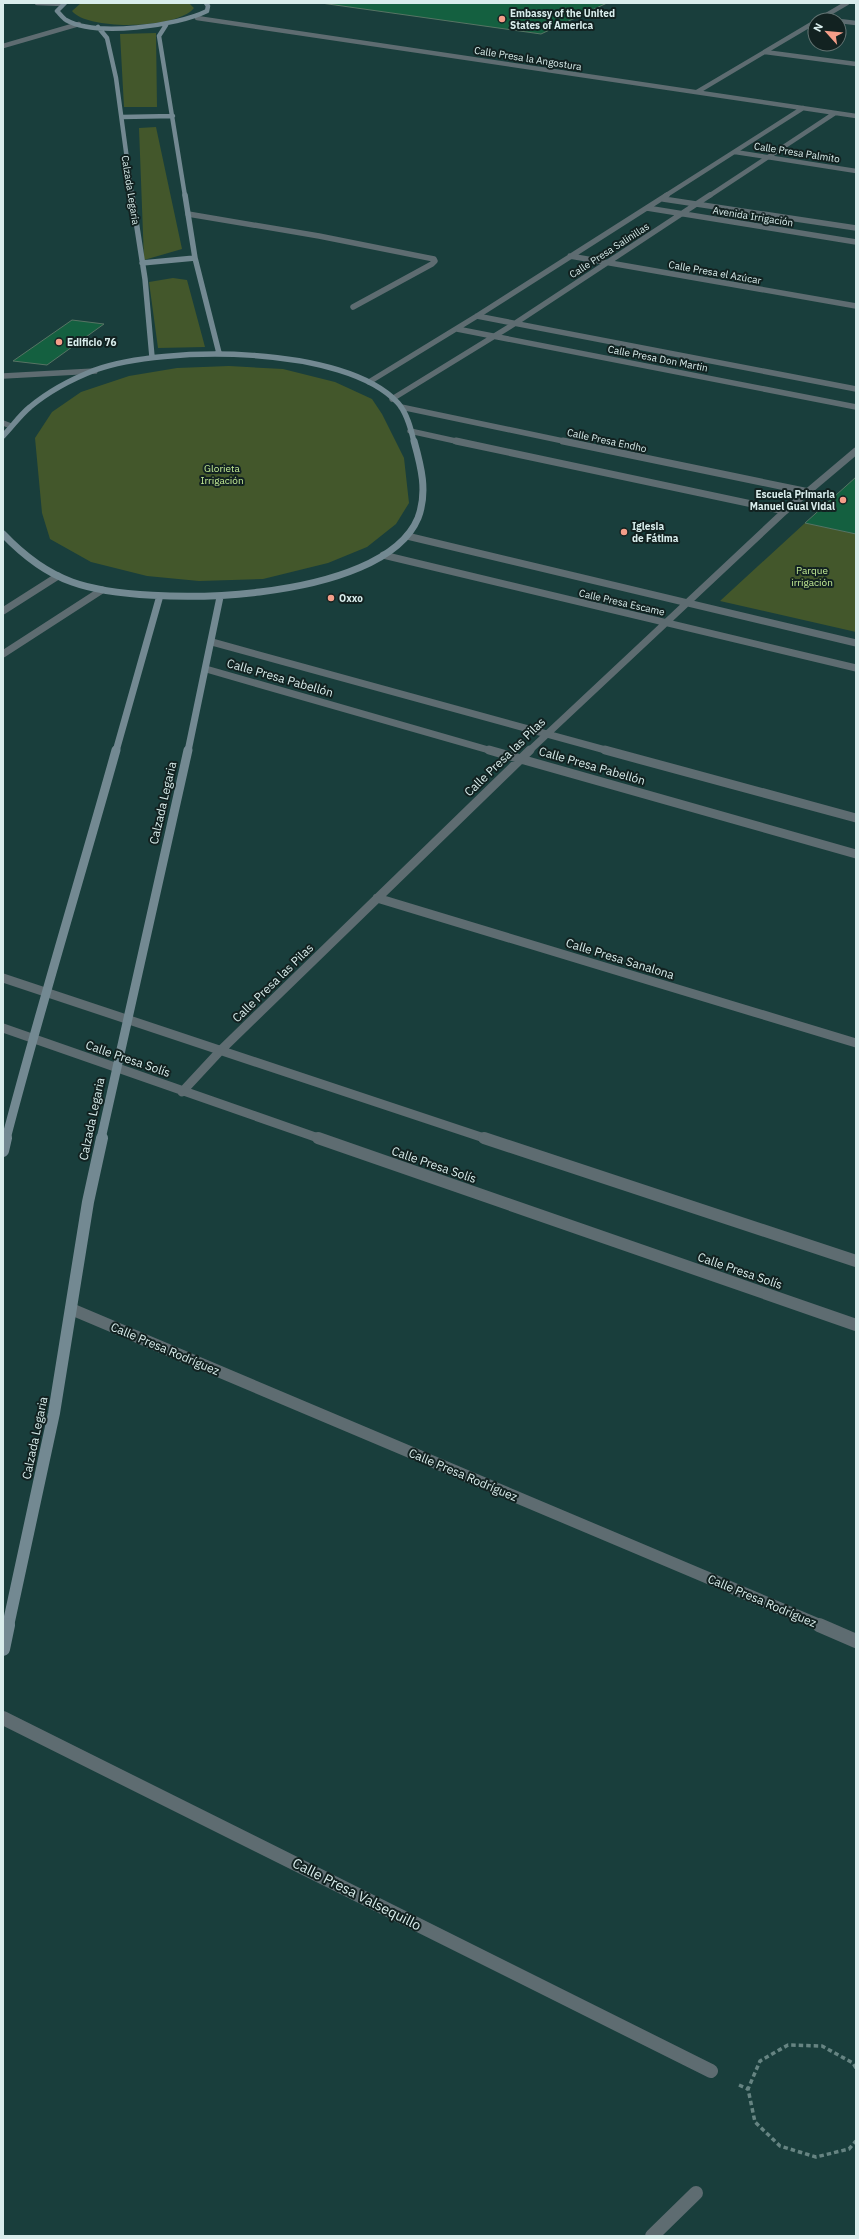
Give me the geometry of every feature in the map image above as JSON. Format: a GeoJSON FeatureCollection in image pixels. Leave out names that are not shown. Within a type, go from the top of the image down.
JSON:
{"type":"FeatureCollection","features":[{"type":"Feature","properties":{"kind":"main road"},"geometry":{"type":"LineString","coordinates":[[64,4],[58,9],[59,15],[80,24],[98,27],[128,28],[166,25],[197,18],[207,11],[208,6],[206,3]]}},
{"type":"Feature","properties":{"kind":"main road"},"geometry":{"type":"LineString","coordinates":[[166,25],[159,36],[166,88],[173,116],[195,258],[219,353]]}},
{"type":"Feature","properties":{"kind":"main road","name":"Calzada Legaria"},"geometry":{"type":"LineString","coordinates":[[98,27],[107,38],[112,56],[122,117],[125,152],[142,263],[152,358]]}},
{"type":"Feature","properties":{"kind":"main road"},"geometry":{"type":"LineString","coordinates":[[122,117],[173,116]]}},
{"type":"Feature","properties":{"kind":"main road"},"geometry":{"type":"LineString","coordinates":[[142,263],[195,258]]}},
{"type":"Feature","properties":{"kind":"main road"},"geometry":{"type":"LineString","coordinates":[[3,436],[22,413],[40,398],[95,371],[152,358],[219,353],[272,358],[300,362],[336,370],[369,382],[384,391],[401,407],[424,478],[425,493],[421,511],[407,536],[383,555],[343,573],[322,580],[285,589],[220,597],[159,599],[102,590],[58,576],[29,560],[3,534]]}},
{"type":"Feature","properties":{"kind":"main road","name":"Calzada Legaria"},"geometry":{"type":"LineString","coordinates":[[3,1649],[54,1413],[88,1202],[127,1018],[212,642],[220,597]]}},
{"type":"Feature","properties":{"kind":"main road"},"geometry":{"type":"LineString","coordinates":[[3,1151],[32,1039],[48,992],[159,599]]}},
{"type":"Feature","properties":{"kind":"street"},"geometry":{"type":"LineString","coordinates":[[37,3],[64,4]]}},
{"type":"Feature","properties":{"kind":"street"},"geometry":{"type":"LineString","coordinates":[[831,12],[847,3]]}},
{"type":"Feature","properties":{"kind":"street","name":"Calle Presa la Angostura"},"geometry":{"type":"LineString","coordinates":[[197,18],[856,116]]}},
{"type":"Feature","properties":{"kind":"street"},"geometry":{"type":"LineString","coordinates":[[3,46],[80,24]]}},
{"type":"Feature","properties":{"kind":"street"},"geometry":{"type":"LineString","coordinates":[[697,92],[807,27]]}},
{"type":"Feature","properties":{"kind":"street"},"geometry":{"type":"LineString","coordinates":[[765,52],[856,64]]}},
{"type":"Feature","properties":{"kind":"street","name":"Calle Presa Salinillas"},"geometry":{"type":"LineString","coordinates":[[369,382],[457,329],[570,256],[663,199],[803,108]]}},
{"type":"Feature","properties":{"kind":"street","name":"Calle Presa Salinillas"},"geometry":{"type":"LineString","coordinates":[[392,399],[514,324],[834,113]]}},
{"type":"Feature","properties":{"kind":"street","name":"Calle Presa Palmito"},"geometry":{"type":"LineString","coordinates":[[735,152],[856,171]]}},
{"type":"Feature","properties":{"kind":"street","name":"Avenida Irrigación"},"geometry":{"type":"LineString","coordinates":[[663,199],[856,228]]}},
{"type":"Feature","properties":{"kind":"street","name":"Avenida Irrigación"},"geometry":{"type":"LineString","coordinates":[[647,208],[856,242]]}},
{"type":"Feature","properties":{"kind":"street"},"geometry":{"type":"LineString","coordinates":[[188,214],[319,236],[434,259],[435,261],[432,264],[353,307]]}},
{"type":"Feature","properties":{"kind":"street","name":"Calle Presa el Azúcar"},"geometry":{"type":"LineString","coordinates":[[570,256],[856,306]]}},
{"type":"Feature","properties":{"kind":"street","name":"Calle Presa Don Martin"},"geometry":{"type":"LineString","coordinates":[[477,316],[856,389]]}},
{"type":"Feature","properties":{"kind":"street","name":"Calle Presa Don Martin"},"geometry":{"type":"LineString","coordinates":[[457,329],[856,407]]}},
{"type":"Feature","properties":{"kind":"street"},"geometry":{"type":"LineString","coordinates":[[3,376],[95,371]]}},
{"type":"Feature","properties":{"kind":"street","name":"Calle Presa Endho"},"geometry":{"type":"LineString","coordinates":[[401,407],[809,492]]}},
{"type":"Feature","properties":{"kind":"street"},"geometry":{"type":"LineString","coordinates":[[3,423],[11,426]]}},
{"type":"Feature","properties":{"kind":"street"},"geometry":{"type":"LineString","coordinates":[[410,431],[785,511]]}},
{"type":"Feature","properties":{"kind":"street","name":"Calle Presa las Pilas"},"geometry":{"type":"LineString","coordinates":[[182,1092],[221,1050],[546,733],[785,511],[856,451]]}},
{"type":"Feature","properties":{"kind":"street","name":"Calle Presa Escame"},"geometry":{"type":"LineString","coordinates":[[407,536],[856,643]]}},
{"type":"Feature","properties":{"kind":"street","name":"Calle Presa Escame"},"geometry":{"type":"LineString","coordinates":[[383,555],[856,668]]}},
{"type":"Feature","properties":{"kind":"street"},"geometry":{"type":"LineString","coordinates":[[3,611],[58,576]]}},
{"type":"Feature","properties":{"kind":"street"},"geometry":{"type":"LineString","coordinates":[[3,654],[102,590]]}},
{"type":"Feature","properties":{"kind":"street","name":"Calle Presa Pabellón"},"geometry":{"type":"LineString","coordinates":[[212,642],[856,818]]}},
{"type":"Feature","properties":{"kind":"street","name":"Calle Presa Pabellón"},"geometry":{"type":"LineString","coordinates":[[206,669],[856,854]]}},
{"type":"Feature","properties":{"kind":"street","name":"Calle Presa Sanalona"},"geometry":{"type":"LineString","coordinates":[[377,898],[856,1043]]}},
{"type":"Feature","properties":{"kind":"street"},"geometry":{"type":"LineString","coordinates":[[3,978],[856,1261]]}},
{"type":"Feature","properties":{"kind":"street","name":"Calle Presa Solís"},"geometry":{"type":"LineString","coordinates":[[3,1028],[182,1092],[856,1325]]}},
{"type":"Feature","properties":{"kind":"street","name":"Calle Presa Rodríguez"},"geometry":{"type":"LineString","coordinates":[[71,1309],[856,1641]]}},
{"type":"Feature","properties":{"kind":"street","name":"Calle Presa Valsequillo"},"geometry":{"type":"LineString","coordinates":[[3,1718],[711,2071]]}},
{"type":"Feature","properties":{"kind":"street"},"geometry":{"type":"LineString","coordinates":[[652,2236],[696,2194]]}},
{"type":"Feature","properties":{"kind":"path"},"geometry":{"type":"LineString","coordinates":[[856,2068],[853,2063],[822,2046],[788,2045],[760,2061],[748,2090],[755,2122],[780,2146],[816,2157],[849,2149],[856,2141]]}},
{"type":"Feature","properties":{"kind":"green space"},"geometry":{"type":"Polygon","coordinates":[[[81,3],[189,3],[194,8],[185,15],[170,20],[133,25],[96,22],[81,17],[72,11],[81,3]]]}},
{"type":"Feature","properties":{"kind":"green space"},"geometry":{"type":"Polygon","coordinates":[[[156,33],[157,107],[124,107],[120,34],[156,33]]]}},
{"type":"Feature","properties":{"kind":"green space"},"geometry":{"type":"Polygon","coordinates":[[[156,127],[182,249],[144,260],[139,128],[156,127]]]}},
{"type":"Feature","properties":{"kind":"green space"},"geometry":{"type":"Polygon","coordinates":[[[173,278],[187,280],[205,347],[158,348],[149,282],[173,278]]]}},
{"type":"Feature","properties":{"kind":"green space","name":"Glorieta Irrigación"},"geometry":{"type":"Polygon","coordinates":[[[229,366],[283,369],[335,382],[372,399],[382,414],[404,458],[409,503],[396,524],[367,547],[328,563],[263,579],[199,581],[147,576],[91,562],[50,539],[42,513],[35,438],[52,412],[81,392],[129,376],[177,368],[229,366]]]}},
{"type":"Feature","properties":{"kind":"green space","name":"Parque irrigación"},"geometry":{"type":"Polygon","coordinates":[[[805,523],[856,534],[856,632],[720,601],[805,523]]]}},
{"type":"Feature","properties":{"kind":"building","name":"Embassy of the United States of America"},"geometry":{"type":"Polygon","coordinates":[[[321,3],[607,3],[541,34],[321,3]]]}},
{"type":"Feature","properties":{"kind":"building","name":"Edificio 76"},"geometry":{"type":"Polygon","coordinates":[[[72,320],[104,324],[47,365],[13,361],[72,320]]]}},
{"type":"Feature","properties":{"kind":"building","name":"Escuela Primaria Manuel Gual Vidal"},"geometry":{"type":"Polygon","coordinates":[[[856,477],[856,534],[805,523],[856,477]]]}},
{"type":"Feature","properties":{"kind":"place","name":"Embassy of the United States of America"},"geometry":{"type":"Point","coordinates":[502,19]}},
{"type":"Feature","properties":{"kind":"place","name":"Edificio 76"},"geometry":{"type":"Point","coordinates":[59,342]}},
{"type":"Feature","properties":{"kind":"place","name":"Escuela Primaria Manuel Gual Vidal"},"geometry":{"type":"Point","coordinates":[843,500]}},
{"type":"Feature","properties":{"kind":"place","name":"Iglesia de Fátima"},"geometry":{"type":"Point","coordinates":[624,532]}},
{"type":"Feature","properties":{"kind":"place","name":"Oxxo"},"geometry":{"type":"Point","coordinates":[331,598]}}]}
